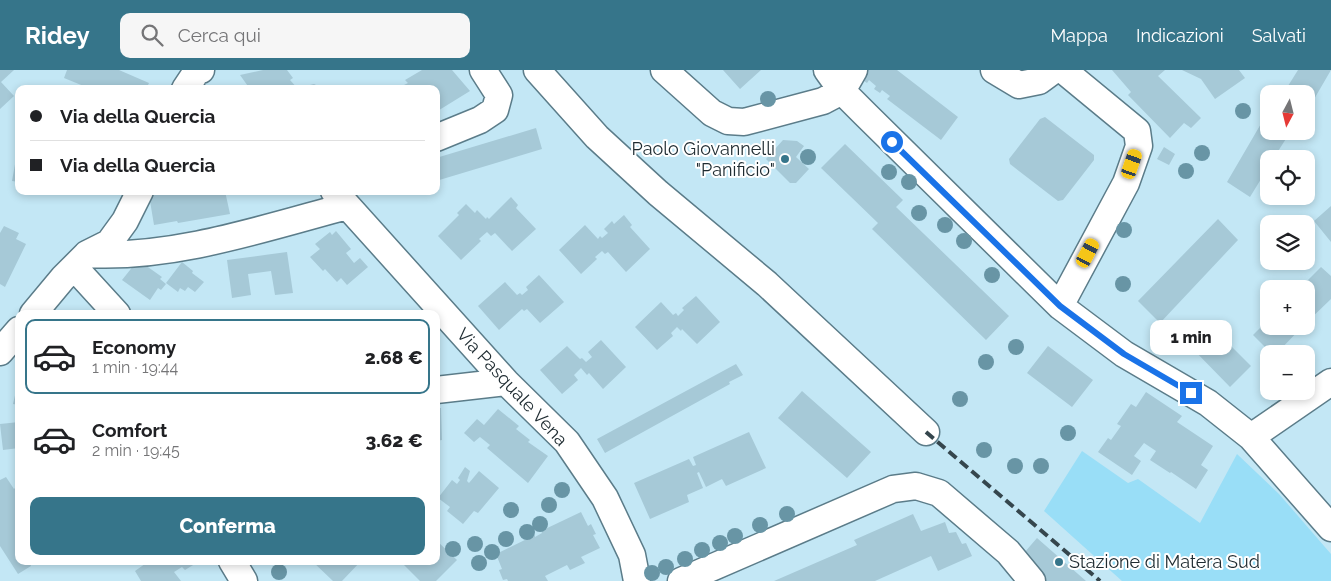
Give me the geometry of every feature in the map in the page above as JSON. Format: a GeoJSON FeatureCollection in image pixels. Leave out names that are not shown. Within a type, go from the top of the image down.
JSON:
{"type":"FeatureCollection","features":[{"type":"Feature","properties":{"kind":"street"},"geometry":{"type":"LineString","coordinates":[[188,85],[197,71],[201,70]]}},
{"type":"Feature","properties":{"kind":"street"},"geometry":{"type":"LineString","coordinates":[[440,136],[480,120],[495,110],[499,94],[483,70]]}},
{"type":"Feature","properties":{"kind":"street"},"geometry":{"type":"LineString","coordinates":[[537,70],[596,137],[658,193],[767,284],[926,432]]}},
{"type":"Feature","properties":{"kind":"street"},"geometry":{"type":"LineString","coordinates":[[664,70],[712,113],[728,121],[744,122],[823,101],[848,80]]}},
{"type":"Feature","properties":{"kind":"street"},"geometry":{"type":"LineString","coordinates":[[827,70],[848,80],[864,114],[1060,306],[1124,354],[1208,403],[1251,437],[1331,527]]}},
{"type":"Feature","properties":{"kind":"street"},"geometry":{"type":"LineString","coordinates":[[994,70],[1019,86],[1039,81],[1054,70]]}},
{"type":"Feature","properties":{"kind":"street"},"geometry":{"type":"LineString","coordinates":[[1060,306],[1126,183],[1139,146],[1137,131],[1062,70]]}},
{"type":"Feature","properties":{"kind":"street"},"geometry":{"type":"LineString","coordinates":[[36,310],[75,266],[109,243],[125,221],[138,195]]}},
{"type":"Feature","properties":{"kind":"street"},"geometry":{"type":"LineString","coordinates":[[75,266],[111,255],[194,245],[340,199]]}},
{"type":"Feature","properties":{"kind":"street","name":"Via Pasquale Vena"},"geometry":{"type":"LineString","coordinates":[[340,199],[506,382],[567,442],[605,498],[632,555],[637,581]]}},
{"type":"Feature","properties":{"kind":"street"},"geometry":{"type":"LineString","coordinates":[[75,266],[114,310]]}},
{"type":"Feature","properties":{"kind":"street"},"geometry":{"type":"LineString","coordinates":[[0,352],[15,335]]}},
{"type":"Feature","properties":{"kind":"street"},"geometry":{"type":"LineString","coordinates":[[440,390],[506,382]]}},
{"type":"Feature","properties":{"kind":"street"},"geometry":{"type":"LineString","coordinates":[[1251,437],[1331,382]]}},
{"type":"Feature","properties":{"kind":"street"},"geometry":{"type":"LineString","coordinates":[[681,581],[893,489],[916,486],[939,493],[1008,552],[1032,581]]}},
{"type":"Feature","properties":{"kind":"street"},"geometry":{"type":"LineString","coordinates":[[234,565],[244,581]]}},
{"type":"Feature","properties":{"kind":"shaded area"},"geometry":{"type":"Polygon","coordinates":[[[1082,451],[1128,483],[1138,479],[1200,523],[1237,454],[1279,494],[1331,554],[1331,581],[1122,581],[1044,511],[1082,451]]]}},
{"type":"Feature","properties":{"kind":"building"},"geometry":{"type":"Polygon","coordinates":[[[0,70],[14,70],[1,82],[14,96],[0,109],[0,70]]]}},
{"type":"Feature","properties":{"kind":"building"},"geometry":{"type":"Polygon","coordinates":[[[67,70],[119,70],[149,83],[148,85],[81,85],[64,78],[67,70]]]}},
{"type":"Feature","properties":{"kind":"building"},"geometry":{"type":"Polygon","coordinates":[[[263,70],[287,70],[293,78],[290,80],[294,85],[247,85],[240,75],[263,70]]]}},
{"type":"Feature","properties":{"kind":"building"},"geometry":{"type":"Polygon","coordinates":[[[422,70],[452,70],[470,91],[440,110],[440,85],[404,85],[408,83],[405,80],[422,70]]]}},
{"type":"Feature","properties":{"kind":"building"},"geometry":{"type":"Polygon","coordinates":[[[723,70],[761,70],[740,89],[723,70]]]}},
{"type":"Feature","properties":{"kind":"building"},"geometry":{"type":"Polygon","coordinates":[[[868,70],[897,70],[958,117],[941,140],[887,99],[890,96],[882,90],[880,93],[874,89],[876,86],[869,80],[867,83],[861,79],[868,70]]]}},
{"type":"Feature","properties":{"kind":"building"},"geometry":{"type":"Polygon","coordinates":[[[1112,70],[1165,70],[1158,76],[1201,118],[1191,128],[1184,123],[1170,138],[1128,95],[1131,92],[1112,70]]]}},
{"type":"Feature","properties":{"kind":"building"},"geometry":{"type":"Polygon","coordinates":[[[1182,70],[1239,70],[1245,78],[1215,99],[1201,79],[1182,70]]]}},
{"type":"Feature","properties":{"kind":"building"},"geometry":{"type":"Polygon","coordinates":[[[1298,70],[1331,70],[1315,98],[1315,85],[1289,85],[1298,70]]]}},
{"type":"Feature","properties":{"kind":"building"},"geometry":{"type":"Polygon","coordinates":[[[1045,117],[1094,155],[1094,160],[1063,200],[1058,201],[1010,164],[1009,159],[1040,119],[1045,117]]]}},
{"type":"Feature","properties":{"kind":"building"},"geometry":{"type":"Polygon","coordinates":[[[1260,125],[1260,140],[1285,140],[1279,150],[1260,150],[1260,181],[1250,197],[1227,182],[1260,125]]]}},
{"type":"Feature","properties":{"kind":"building"},"geometry":{"type":"Polygon","coordinates":[[[536,128],[542,149],[440,180],[440,157],[536,128]]]}},
{"type":"Feature","properties":{"kind":"building"},"geometry":{"type":"Polygon","coordinates":[[[783,140],[797,141],[804,146],[796,157],[809,169],[796,183],[790,183],[766,159],[783,140]]]}},
{"type":"Feature","properties":{"kind":"building"},"geometry":{"type":"Polygon","coordinates":[[[845,144],[903,200],[896,207],[1009,316],[986,340],[872,229],[878,223],[821,168],[845,144]]]}},
{"type":"Feature","properties":{"kind":"building"},"geometry":{"type":"Polygon","coordinates":[[[1164,147],[1175,154],[1169,165],[1157,159],[1164,147]]]}},
{"type":"Feature","properties":{"kind":"building"},"geometry":{"type":"Polygon","coordinates":[[[15,164],[15,181],[12,181],[15,164]]]}},
{"type":"Feature","properties":{"kind":"building"},"geometry":{"type":"Polygon","coordinates":[[[149,195],[226,195],[230,214],[154,225],[149,195]]]}},
{"type":"Feature","properties":{"kind":"building"},"geometry":{"type":"Polygon","coordinates":[[[511,197],[518,205],[516,208],[536,229],[512,251],[495,233],[491,236],[487,232],[479,239],[481,241],[461,260],[438,236],[459,215],[457,213],[466,204],[475,213],[477,210],[486,219],[487,217],[489,219],[511,197]]]}},
{"type":"Feature","properties":{"kind":"building"},"geometry":{"type":"Polygon","coordinates":[[[1331,206],[1331,242],[1315,222],[1331,206]]]}},
{"type":"Feature","properties":{"kind":"building"},"geometry":{"type":"Polygon","coordinates":[[[624,215],[632,225],[630,227],[650,249],[626,272],[608,252],[605,254],[602,251],[595,257],[597,259],[581,274],[559,250],[585,225],[598,239],[600,236],[602,238],[608,233],[604,229],[612,221],[614,224],[624,215]]]}},
{"type":"Feature","properties":{"kind":"building"},"geometry":{"type":"Polygon","coordinates":[[[1218,219],[1238,240],[1160,323],[1138,301],[1218,219]]]}},
{"type":"Feature","properties":{"kind":"building"},"geometry":{"type":"Polygon","coordinates":[[[4,226],[19,233],[16,239],[26,244],[5,287],[0,284],[0,233],[4,226]]]}},
{"type":"Feature","properties":{"kind":"building"},"geometry":{"type":"Polygon","coordinates":[[[336,231],[351,249],[346,253],[354,263],[360,258],[368,267],[347,285],[341,278],[337,282],[310,257],[320,249],[315,244],[330,232],[332,235],[336,231]]]}},
{"type":"Feature","properties":{"kind":"building"},"geometry":{"type":"Polygon","coordinates":[[[287,252],[293,293],[275,295],[271,271],[248,274],[251,295],[232,298],[227,260],[287,252]]]}},
{"type":"Feature","properties":{"kind":"building"},"geometry":{"type":"Polygon","coordinates":[[[138,260],[162,277],[160,279],[166,284],[161,290],[158,288],[150,300],[122,280],[138,260]]]}},
{"type":"Feature","properties":{"kind":"building"},"geometry":{"type":"Polygon","coordinates":[[[182,262],[204,282],[195,292],[188,287],[185,291],[180,288],[178,292],[166,283],[182,262]]]}},
{"type":"Feature","properties":{"kind":"building"},"geometry":{"type":"Polygon","coordinates":[[[1321,267],[1331,276],[1331,299],[1315,314],[1315,280],[1308,280],[1321,267]]]}},
{"type":"Feature","properties":{"kind":"building"},"geometry":{"type":"Polygon","coordinates":[[[539,275],[564,302],[540,323],[527,309],[524,311],[522,309],[499,330],[478,306],[505,282],[517,295],[520,293],[522,295],[528,290],[526,287],[539,275]]]}},
{"type":"Feature","properties":{"kind":"building"},"geometry":{"type":"Polygon","coordinates":[[[696,296],[720,322],[697,344],[682,329],[681,331],[677,327],[671,333],[673,336],[657,350],[635,327],[661,302],[673,315],[676,313],[678,316],[684,310],[682,308],[696,296]]]}},
{"type":"Feature","properties":{"kind":"building"},"geometry":{"type":"Polygon","coordinates":[[[1210,325],[1251,366],[1230,387],[1189,345],[1210,325]]]}},
{"type":"Feature","properties":{"kind":"building"},"geometry":{"type":"Polygon","coordinates":[[[1260,328],[1260,335],[1294,335],[1285,345],[1263,345],[1253,335],[1260,328]]]}},
{"type":"Feature","properties":{"kind":"building"},"geometry":{"type":"Polygon","coordinates":[[[601,340],[626,367],[603,389],[589,373],[587,375],[581,368],[574,375],[578,380],[562,394],[540,370],[567,346],[580,359],[582,358],[586,362],[592,357],[588,352],[601,340]]]}},
{"type":"Feature","properties":{"kind":"building"},"geometry":{"type":"Polygon","coordinates":[[[1048,346],[1093,380],[1072,407],[1027,373],[1048,346]]]}},
{"type":"Feature","properties":{"kind":"building"},"geometry":{"type":"Polygon","coordinates":[[[736,364],[743,375],[729,382],[730,384],[605,453],[597,439],[736,364]]]}},
{"type":"Feature","properties":{"kind":"building"},"geometry":{"type":"Polygon","coordinates":[[[802,391],[871,452],[847,478],[778,418],[802,391]]]}},
{"type":"Feature","properties":{"kind":"building"},"geometry":{"type":"Polygon","coordinates":[[[1146,392],[1182,416],[1177,422],[1213,446],[1201,465],[1208,470],[1196,489],[1150,460],[1156,451],[1144,443],[1134,456],[1141,461],[1132,475],[1098,452],[1108,438],[1111,440],[1121,426],[1117,424],[1131,404],[1136,407],[1146,392]]]}},
{"type":"Feature","properties":{"kind":"building"},"geometry":{"type":"Polygon","coordinates":[[[440,408],[441,408],[442,440],[440,440],[440,408]]]}},
{"type":"Feature","properties":{"kind":"building"},"geometry":{"type":"Polygon","coordinates":[[[498,409],[519,426],[516,429],[530,440],[528,442],[548,456],[528,483],[487,448],[490,445],[480,437],[474,442],[464,433],[477,419],[484,425],[498,409]]]}},
{"type":"Feature","properties":{"kind":"building"},"geometry":{"type":"Polygon","coordinates":[[[15,422],[15,448],[3,450],[0,424],[15,422]]]}},
{"type":"Feature","properties":{"kind":"building"},"geometry":{"type":"Polygon","coordinates":[[[749,432],[766,468],[726,486],[722,479],[706,487],[699,472],[697,473],[703,488],[687,495],[689,502],[650,519],[634,483],[689,459],[693,466],[696,465],[693,457],[749,432]]]}},
{"type":"Feature","properties":{"kind":"building"},"geometry":{"type":"Polygon","coordinates":[[[465,467],[470,471],[467,481],[469,483],[479,471],[499,488],[478,513],[474,511],[463,524],[447,511],[450,507],[440,500],[440,495],[452,480],[457,484],[460,480],[458,478],[465,467]]]}},
{"type":"Feature","properties":{"kind":"building"},"geometry":{"type":"Polygon","coordinates":[[[6,477],[15,488],[15,565],[31,566],[18,574],[0,546],[0,480],[6,477]]]}},
{"type":"Feature","properties":{"kind":"building"},"geometry":{"type":"Polygon","coordinates":[[[581,512],[588,526],[591,524],[596,534],[593,535],[600,548],[581,557],[585,563],[570,570],[567,565],[545,576],[548,581],[503,580],[499,570],[502,569],[496,554],[535,535],[535,537],[542,533],[541,531],[581,512]]]}},
{"type":"Feature","properties":{"kind":"building"},"geometry":{"type":"Polygon","coordinates":[[[913,514],[921,531],[945,522],[949,533],[956,532],[962,544],[966,543],[972,556],[938,571],[931,556],[875,581],[774,581],[857,545],[854,540],[913,514]]]}},
{"type":"Feature","properties":{"kind":"building"},"geometry":{"type":"Polygon","coordinates":[[[1037,538],[1086,581],[1042,581],[1018,560],[1037,538]]]}},
{"type":"Feature","properties":{"kind":"building"},"geometry":{"type":"Polygon","coordinates":[[[440,544],[457,560],[436,581],[420,581],[404,565],[440,565],[440,544]]]}},
{"type":"Feature","properties":{"kind":"building"},"geometry":{"type":"Polygon","coordinates":[[[143,565],[193,565],[185,570],[182,567],[174,572],[181,581],[141,581],[135,571],[143,565]]]}},
{"type":"Feature","properties":{"kind":"building"},"geometry":{"type":"Polygon","coordinates":[[[316,565],[357,565],[342,581],[333,581],[316,565]]]}},
{"type":"Feature","properties":{"kind":"railway"},"geometry":{"type":"LineString","coordinates":[[926,432],[1100,581]]}},
{"type":"Feature","properties":{"kind":"place","name":"Paolo Giovannelli \"Panificio\""},"geometry":{"type":"Point","coordinates":[785,159]}},
{"type":"Feature","properties":{"kind":"place","name":"Stazione di Matera Sud"},"geometry":{"type":"Point","coordinates":[1059,562]}},
{"type":"Feature","properties":{"kind":"route"},"geometry":{"type":"LineString","coordinates":[[892,142],[1060,306],[1124,354],[1191,393]]}}]}
